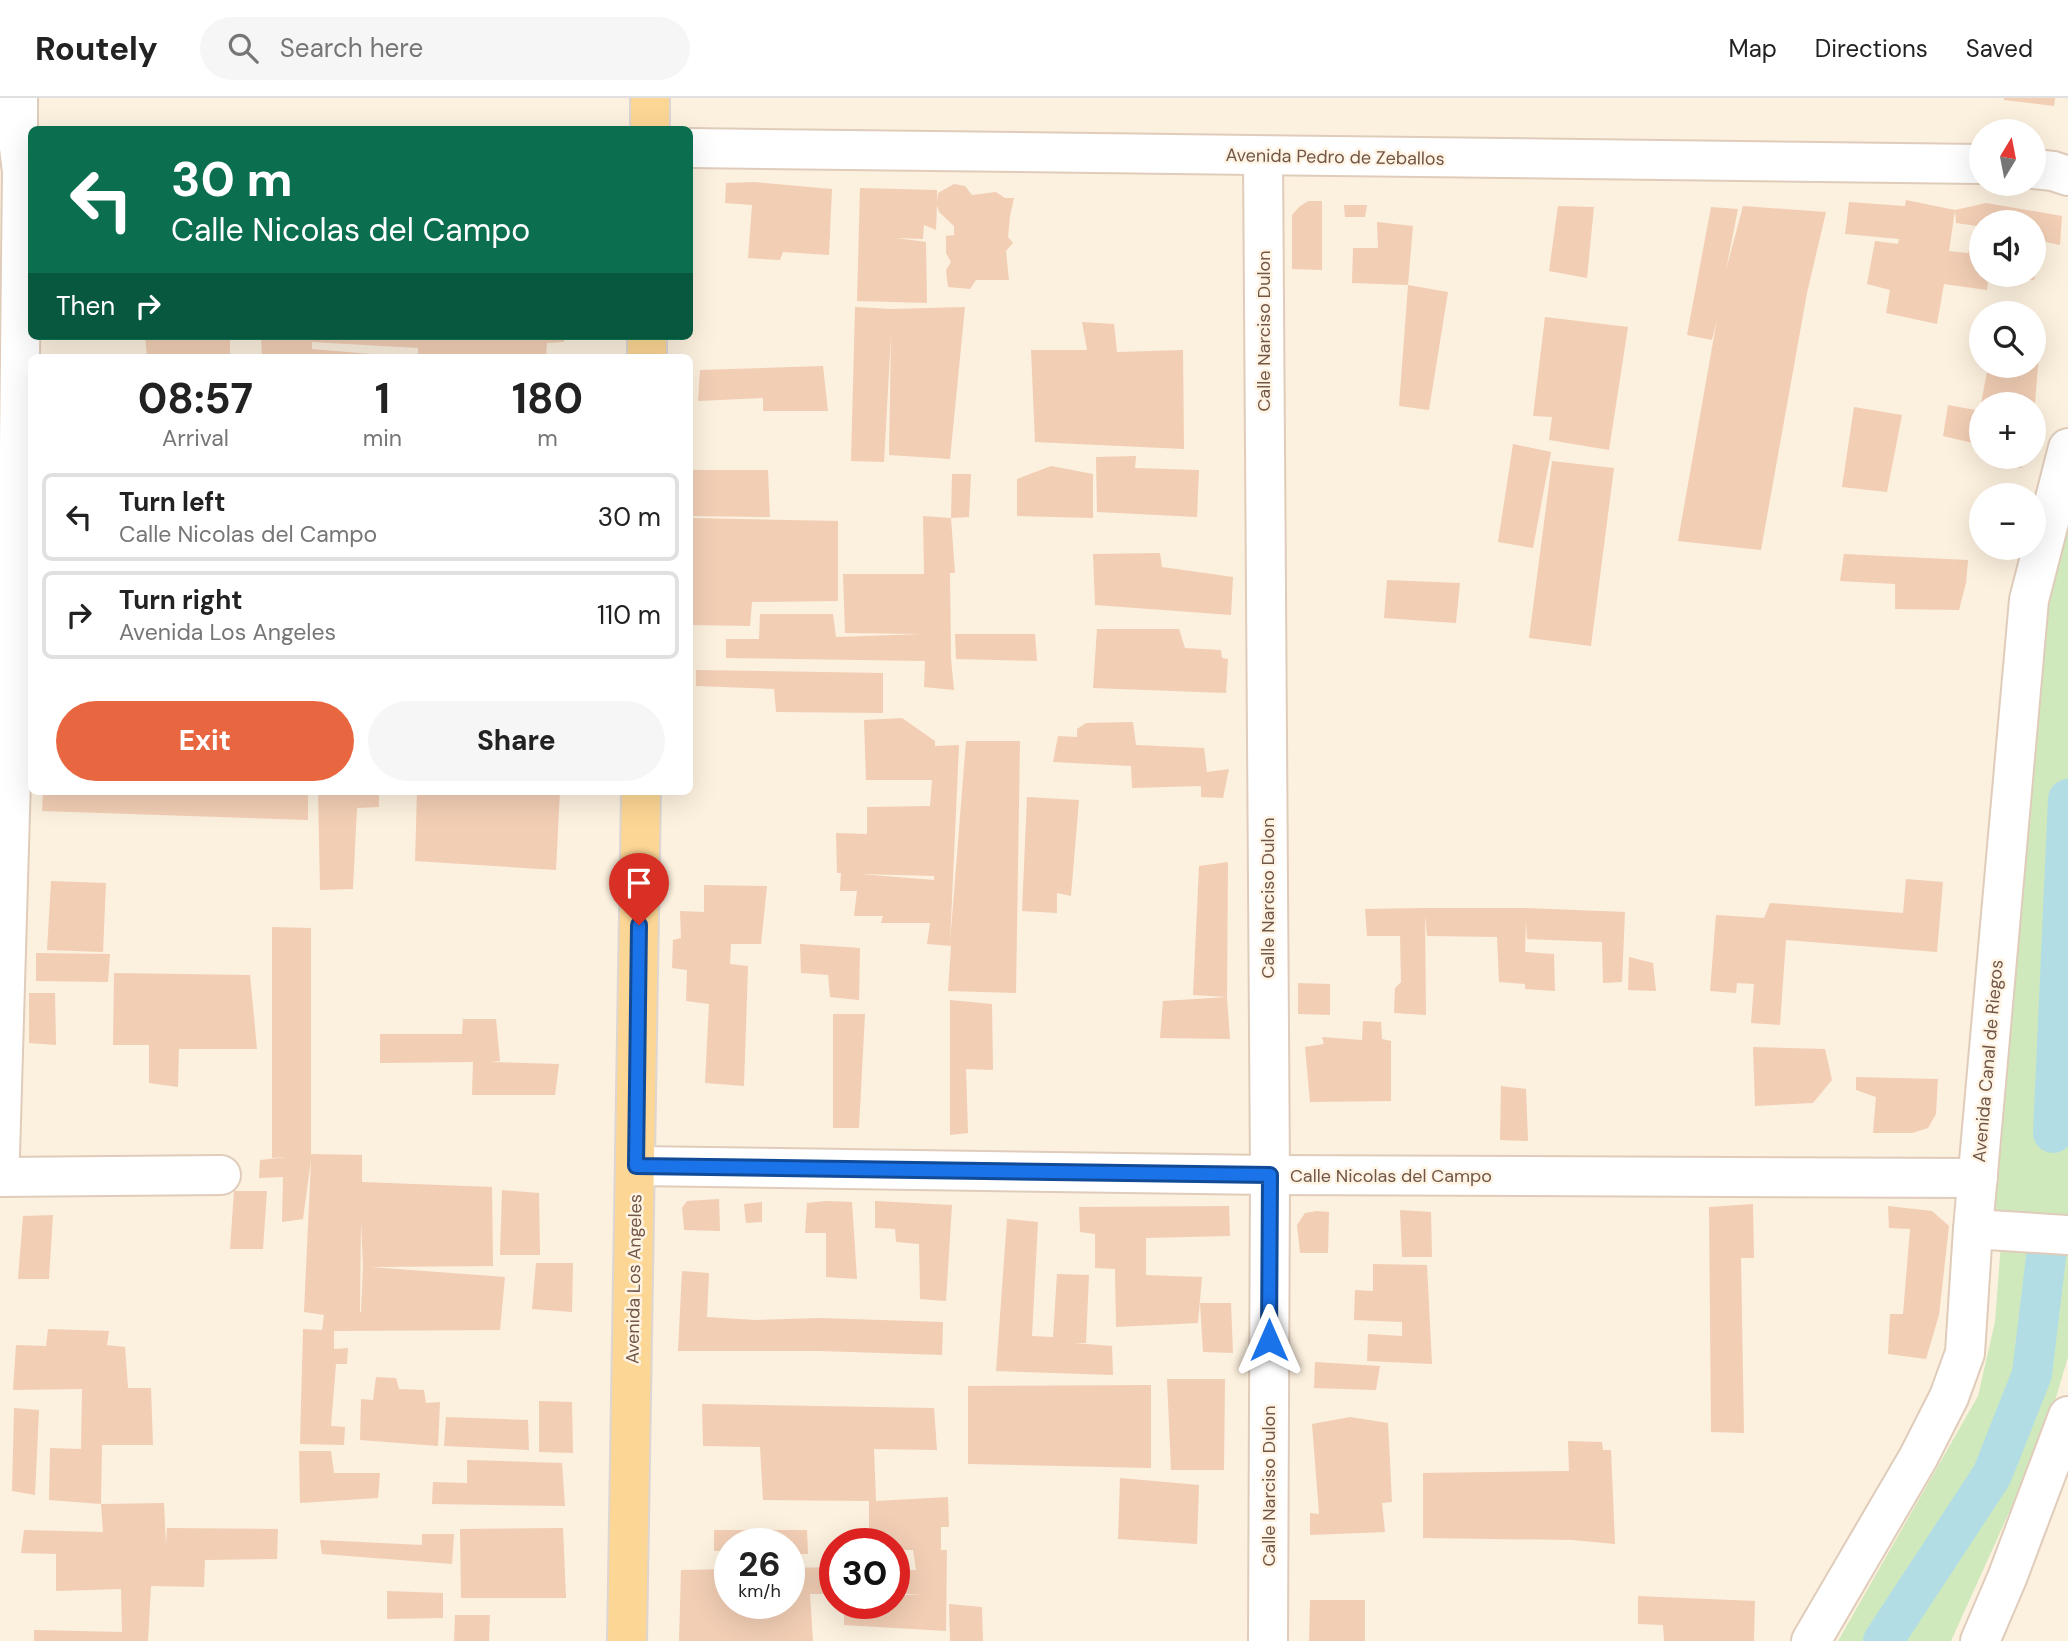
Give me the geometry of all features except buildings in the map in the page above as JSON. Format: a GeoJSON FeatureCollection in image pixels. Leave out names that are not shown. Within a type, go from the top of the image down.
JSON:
{"type":"FeatureCollection","features":[{"type":"Feature","properties":{"kind":"main road"},"geometry":{"type":"LineString","coordinates":[[650,98],[650,126]]}},
{"type":"Feature","properties":{"kind":"main road","name":"Avenida Los Angeles"},"geometry":{"type":"LineString","coordinates":[[627,1641],[641,795]]}},
{"type":"Feature","properties":{"kind":"street"},"geometry":{"type":"LineString","coordinates":[[0,1155],[9,539],[22,197],[22,172],[17,139],[18,98]]}},
{"type":"Feature","properties":{"kind":"street","name":"Avenida Pedro de Zeballos"},"geometry":{"type":"LineString","coordinates":[[693,148],[1969,164]]}},
{"type":"Feature","properties":{"kind":"street","name":"Calle Narciso Dulon"},"geometry":{"type":"LineString","coordinates":[[1263,156],[1270,1175],[1268,1641]]}},
{"type":"Feature","properties":{"kind":"street"},"geometry":{"type":"LineString","coordinates":[[2046,170],[2068,176]]}},
{"type":"Feature","properties":{"kind":"street","name":"Avenida Canal de Riegos"},"geometry":{"type":"LineString","coordinates":[[1811,1641],[1918,1458],[1949,1397],[1965,1353],[1973,1229],[2029,600],[2068,448]]}},
{"type":"Feature","properties":{"kind":"street","name":"Calle Nicolas del Campo"},"geometry":{"type":"LineString","coordinates":[[636,1166],[1270,1175],[1978,1178]]}},
{"type":"Feature","properties":{"kind":"street"},"geometry":{"type":"LineString","coordinates":[[0,1177],[221,1175]]}},
{"type":"Feature","properties":{"kind":"street"},"geometry":{"type":"LineString","coordinates":[[1973,1229],[2068,1235]]}},
{"type":"Feature","properties":{"kind":"street"},"geometry":{"type":"LineString","coordinates":[[1980,1641],[2007,1578],[2068,1416]]}},
{"type":"Feature","properties":{"kind":"green space"},"geometry":{"type":"Polygon","coordinates":[[[2068,511],[2068,1220],[1994,1217],[2046,594],[2068,511]]]}},
{"type":"Feature","properties":{"kind":"green space"},"geometry":{"type":"Polygon","coordinates":[[[2001,1243],[2068,1247],[2068,1357],[2046,1431],[1951,1641],[1838,1641],[1978,1396],[1995,1322],[2001,1243]]]}},
{"type":"Feature","properties":{"kind":"waterway"},"geometry":{"type":"LineString","coordinates":[[2053,1133],[2068,799]]}},
{"type":"Feature","properties":{"kind":"waterway"},"geometry":{"type":"LineString","coordinates":[[1883,1641],[1992,1475],[2032,1374],[2047,1249]]}},
{"type":"Feature","properties":{"kind":"route"},"geometry":{"type":"LineString","coordinates":[[639,925],[636,1166],[1270,1175],[1269,1340]]}}]}
